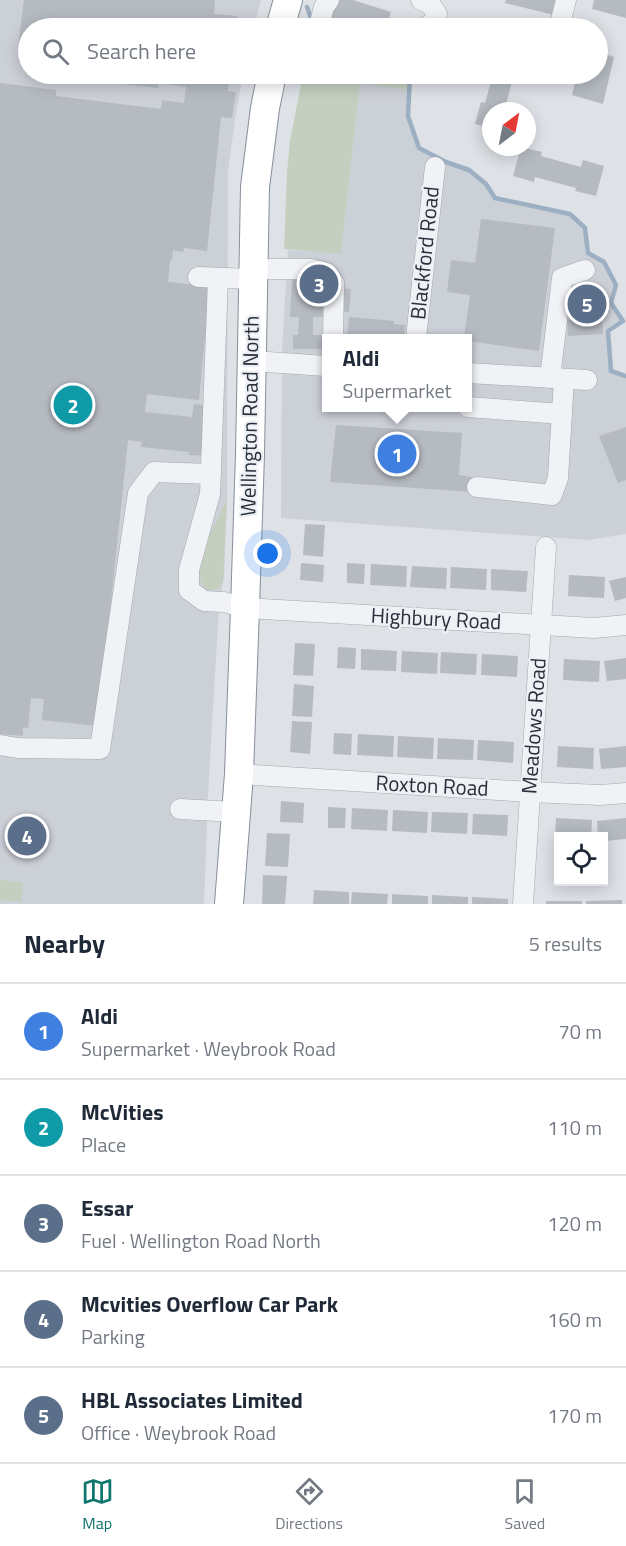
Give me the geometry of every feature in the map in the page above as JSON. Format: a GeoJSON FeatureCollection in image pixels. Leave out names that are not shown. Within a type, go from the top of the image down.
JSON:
{"type":"FeatureCollection","features":[{"type":"Feature","properties":{"kind":"highway"},"geometry":{"type":"LineString","coordinates":[[283,18],[288,0]]}},
{"type":"Feature","properties":{"kind":"highway","name":"Wellington Road North"},"geometry":{"type":"LineString","coordinates":[[229,904],[239,774],[255,187],[270,84]]}},
{"type":"Feature","properties":{"kind":"street"},"geometry":{"type":"LineString","coordinates":[[321,18],[329,0]]}},
{"type":"Feature","properties":{"kind":"street"},"geometry":{"type":"LineString","coordinates":[[421,0],[430,4],[438,14],[440,0]]}},
{"type":"Feature","properties":{"kind":"street"},"geometry":{"type":"LineString","coordinates":[[562,18],[566,0]]}},
{"type":"Feature","properties":{"kind":"street","name":"Blackford Road"},"geometry":{"type":"LineString","coordinates":[[417,334],[435,167]]}},
{"type":"Feature","properties":{"kind":"street"},"geometry":{"type":"LineString","coordinates":[[198,277],[218,278],[311,269],[327,273],[334,283],[333,334]]}},
{"type":"Feature","properties":{"kind":"street"},"geometry":{"type":"LineString","coordinates":[[477,487],[552,495],[558,478],[562,414],[557,379],[562,278],[585,270]]}},
{"type":"Feature","properties":{"kind":"street"},"geometry":{"type":"LineString","coordinates":[[0,746],[100,749],[138,493],[154,472],[211,474],[218,278]]}},
{"type":"Feature","properties":{"kind":"street"},"geometry":{"type":"LineString","coordinates":[[252,361],[322,366]]}},
{"type":"Feature","properties":{"kind":"street"},"geometry":{"type":"LineString","coordinates":[[472,374],[587,380]]}},
{"type":"Feature","properties":{"kind":"street"},"geometry":{"type":"LineString","coordinates":[[472,407],[562,414]]}},
{"type":"Feature","properties":{"kind":"street","name":"Highbury Road"},"geometry":{"type":"LineString","coordinates":[[211,474],[210,494],[189,570],[189,590],[204,601],[224,602],[245,608],[541,625],[594,628],[626,625]]}},
{"type":"Feature","properties":{"kind":"street","name":"Meadows Road"},"geometry":{"type":"LineString","coordinates":[[523,904],[546,547]]}},
{"type":"Feature","properties":{"kind":"street","name":"Roxton Road"},"geometry":{"type":"LineString","coordinates":[[239,774],[530,792],[600,795],[626,793]]}},
{"type":"Feature","properties":{"kind":"street"},"geometry":{"type":"LineString","coordinates":[[180,808],[236,812]]}},
{"type":"Feature","properties":{"kind":"shaded area"},"geometry":{"type":"Polygon","coordinates":[[[0,0],[261,0],[256,18],[18,18],[18,84],[241,84],[228,172],[227,499],[224,578],[218,622],[208,794],[204,904],[0,904],[0,0]]]}},
{"type":"Feature","properties":{"kind":"shaded area"},"geometry":{"type":"Polygon","coordinates":[[[360,84],[410,90],[408,117],[419,148],[445,162],[469,171],[486,184],[495,199],[570,215],[584,229],[586,253],[604,262],[615,285],[610,303],[622,320],[608,331],[611,371],[626,377],[626,534],[588,540],[281,518],[282,351],[288,250],[341,253],[360,84]]]}},
{"type":"Feature","properties":{"kind":"green space"},"geometry":{"type":"Polygon","coordinates":[[[301,84],[360,84],[341,254],[284,249],[290,141],[301,84]]]}},
{"type":"Feature","properties":{"kind":"green space"},"geometry":{"type":"Polygon","coordinates":[[[367,84],[412,84],[412,90],[367,84]]]}},
{"type":"Feature","properties":{"kind":"green space"},"geometry":{"type":"Polygon","coordinates":[[[227,499],[223,583],[217,590],[204,589],[199,572],[201,558],[227,499]]]}},
{"type":"Feature","properties":{"kind":"green space"},"geometry":{"type":"Polygon","coordinates":[[[0,880],[23,882],[21,902],[0,900],[0,880]]]}},
{"type":"Feature","properties":{"kind":"building"},"geometry":{"type":"Polygon","coordinates":[[[24,0],[215,0],[214,14],[237,16],[237,18],[22,18],[24,0]]]}},
{"type":"Feature","properties":{"kind":"building"},"geometry":{"type":"Polygon","coordinates":[[[336,0],[353,0],[391,12],[389,18],[331,18],[336,0]]]}},
{"type":"Feature","properties":{"kind":"building"},"geometry":{"type":"Polygon","coordinates":[[[506,0],[558,0],[554,15],[505,3],[506,0]]]}},
{"type":"Feature","properties":{"kind":"building"},"geometry":{"type":"Polygon","coordinates":[[[594,0],[626,0],[626,18],[592,9],[594,0]]]}},
{"type":"Feature","properties":{"kind":"building"},"geometry":{"type":"Polygon","coordinates":[[[608,55],[614,57],[608,83],[608,55]]]}},
{"type":"Feature","properties":{"kind":"building"},"geometry":{"type":"Polygon","coordinates":[[[0,83],[56,90],[56,96],[161,109],[162,100],[184,103],[186,87],[166,84],[229,84],[228,91],[236,92],[232,118],[221,117],[207,251],[184,248],[183,252],[173,250],[172,260],[170,260],[168,282],[210,286],[199,400],[147,394],[145,412],[192,417],[194,404],[213,406],[211,456],[189,455],[189,452],[141,447],[142,442],[128,440],[98,726],[42,720],[44,699],[31,698],[28,728],[23,727],[23,736],[0,734],[0,83]]]}},
{"type":"Feature","properties":{"kind":"building"},"geometry":{"type":"Polygon","coordinates":[[[123,84],[159,84],[158,88],[123,84]]]}},
{"type":"Feature","properties":{"kind":"building"},"geometry":{"type":"Polygon","coordinates":[[[490,84],[511,84],[507,102],[485,102],[490,84]]]}},
{"type":"Feature","properties":{"kind":"building"},"geometry":{"type":"Polygon","coordinates":[[[575,84],[608,84],[603,104],[572,95],[575,84]]]}},
{"type":"Feature","properties":{"kind":"building"},"geometry":{"type":"Polygon","coordinates":[[[482,102],[482,126],[475,124],[482,102]]]}},
{"type":"Feature","properties":{"kind":"building"},"geometry":{"type":"Polygon","coordinates":[[[536,151],[542,152],[541,156],[581,167],[583,160],[604,166],[596,196],[535,177],[534,182],[513,176],[519,156],[536,156],[536,151]]]}},
{"type":"Feature","properties":{"kind":"building"},"geometry":{"type":"Polygon","coordinates":[[[481,219],[555,228],[539,351],[472,342],[472,334],[465,334],[470,295],[447,292],[451,260],[475,263],[481,219]]]}},
{"type":"Feature","properties":{"kind":"building"},"geometry":{"type":"Polygon","coordinates":[[[292,280],[329,281],[328,317],[313,317],[313,335],[322,335],[322,349],[293,349],[293,335],[298,335],[299,317],[290,317],[292,280]]]}},
{"type":"Feature","properties":{"kind":"building"},"geometry":{"type":"Polygon","coordinates":[[[338,288],[351,289],[349,312],[336,311],[338,288]]]}},
{"type":"Feature","properties":{"kind":"building"},"geometry":{"type":"Polygon","coordinates":[[[599,288],[603,334],[568,336],[567,320],[574,319],[572,290],[599,288]]]}},
{"type":"Feature","properties":{"kind":"building"},"geometry":{"type":"Polygon","coordinates":[[[349,317],[394,321],[394,324],[405,325],[404,334],[347,334],[349,317]]]}},
{"type":"Feature","properties":{"kind":"building"},"geometry":{"type":"Polygon","coordinates":[[[336,425],[462,433],[459,475],[472,477],[472,492],[330,482],[336,425]]]}},
{"type":"Feature","properties":{"kind":"building"},"geometry":{"type":"Polygon","coordinates":[[[626,427],[626,480],[618,483],[599,436],[626,427]]]}},
{"type":"Feature","properties":{"kind":"building"},"geometry":{"type":"Polygon","coordinates":[[[305,524],[325,525],[323,557],[303,555],[305,524]]]}},
{"type":"Feature","properties":{"kind":"building"},"geometry":{"type":"Polygon","coordinates":[[[301,563],[324,565],[323,582],[300,580],[301,563]]]}},
{"type":"Feature","properties":{"kind":"building"},"geometry":{"type":"Polygon","coordinates":[[[347,563],[365,564],[364,584],[347,583],[347,563]]]}},
{"type":"Feature","properties":{"kind":"building"},"geometry":{"type":"Polygon","coordinates":[[[371,564],[407,566],[406,587],[370,585],[371,564]]]}},
{"type":"Feature","properties":{"kind":"building"},"geometry":{"type":"Polygon","coordinates":[[[412,566],[447,568],[446,589],[410,587],[412,566]]]}},
{"type":"Feature","properties":{"kind":"building"},"geometry":{"type":"Polygon","coordinates":[[[451,567],[487,569],[486,590],[450,588],[451,567]]]}},
{"type":"Feature","properties":{"kind":"building"},"geometry":{"type":"Polygon","coordinates":[[[491,569],[528,571],[526,592],[491,590],[491,569]]]}},
{"type":"Feature","properties":{"kind":"building"},"geometry":{"type":"Polygon","coordinates":[[[569,575],[605,577],[604,598],[568,596],[569,575]]]}},
{"type":"Feature","properties":{"kind":"building"},"geometry":{"type":"Polygon","coordinates":[[[626,577],[626,598],[615,601],[609,581],[626,577]]]}},
{"type":"Feature","properties":{"kind":"building"},"geometry":{"type":"Polygon","coordinates":[[[295,643],[315,644],[313,676],[293,675],[295,643]]]}},
{"type":"Feature","properties":{"kind":"building"},"geometry":{"type":"Polygon","coordinates":[[[338,647],[356,648],[355,669],[337,668],[338,647]]]}},
{"type":"Feature","properties":{"kind":"building"},"geometry":{"type":"Polygon","coordinates":[[[361,649],[397,651],[396,671],[361,670],[361,649]]]}},
{"type":"Feature","properties":{"kind":"building"},"geometry":{"type":"Polygon","coordinates":[[[402,651],[438,653],[437,674],[401,672],[402,651]]]}},
{"type":"Feature","properties":{"kind":"building"},"geometry":{"type":"Polygon","coordinates":[[[441,652],[477,654],[476,675],[440,673],[441,652]]]}},
{"type":"Feature","properties":{"kind":"building"},"geometry":{"type":"Polygon","coordinates":[[[482,654],[518,656],[517,677],[481,675],[482,654]]]}},
{"type":"Feature","properties":{"kind":"building"},"geometry":{"type":"Polygon","coordinates":[[[626,658],[626,679],[607,681],[604,661],[626,658]]]}},
{"type":"Feature","properties":{"kind":"building"},"geometry":{"type":"Polygon","coordinates":[[[564,659],[600,661],[599,682],[563,680],[564,659]]]}},
{"type":"Feature","properties":{"kind":"building"},"geometry":{"type":"Polygon","coordinates":[[[294,684],[314,686],[312,717],[292,716],[294,684]]]}},
{"type":"Feature","properties":{"kind":"building"},"geometry":{"type":"Polygon","coordinates":[[[292,721],[312,722],[310,754],[290,752],[292,721]]]}},
{"type":"Feature","properties":{"kind":"building"},"geometry":{"type":"Polygon","coordinates":[[[334,733],[352,734],[351,755],[333,754],[334,733]]]}},
{"type":"Feature","properties":{"kind":"building"},"geometry":{"type":"Polygon","coordinates":[[[358,734],[394,736],[393,757],[357,755],[358,734]]]}},
{"type":"Feature","properties":{"kind":"building"},"geometry":{"type":"Polygon","coordinates":[[[398,736],[434,738],[433,759],[397,757],[398,736]]]}},
{"type":"Feature","properties":{"kind":"building"},"geometry":{"type":"Polygon","coordinates":[[[438,738],[474,740],[473,760],[437,759],[438,738]]]}},
{"type":"Feature","properties":{"kind":"building"},"geometry":{"type":"Polygon","coordinates":[[[478,740],[514,742],[513,763],[477,760],[478,740]]]}},
{"type":"Feature","properties":{"kind":"building"},"geometry":{"type":"Polygon","coordinates":[[[558,746],[594,748],[593,769],[557,767],[558,746]]]}},
{"type":"Feature","properties":{"kind":"building"},"geometry":{"type":"Polygon","coordinates":[[[626,746],[626,767],[601,769],[599,749],[626,746]]]}},
{"type":"Feature","properties":{"kind":"building"},"geometry":{"type":"Polygon","coordinates":[[[281,801],[304,803],[303,823],[280,822],[281,801]]]}},
{"type":"Feature","properties":{"kind":"building"},"geometry":{"type":"Polygon","coordinates":[[[328,807],[346,808],[345,828],[328,828],[328,807]]]}},
{"type":"Feature","properties":{"kind":"building"},"geometry":{"type":"Polygon","coordinates":[[[352,808],[388,810],[387,831],[351,829],[352,808]]]}},
{"type":"Feature","properties":{"kind":"building"},"geometry":{"type":"Polygon","coordinates":[[[393,810],[428,812],[427,833],[392,831],[393,810]]]}},
{"type":"Feature","properties":{"kind":"building"},"geometry":{"type":"Polygon","coordinates":[[[432,812],[468,813],[467,834],[431,832],[432,812]]]}},
{"type":"Feature","properties":{"kind":"building"},"geometry":{"type":"Polygon","coordinates":[[[473,814],[508,815],[507,836],[472,834],[473,814]]]}},
{"type":"Feature","properties":{"kind":"building"},"geometry":{"type":"Polygon","coordinates":[[[556,818],[592,820],[591,832],[555,832],[556,818]]]}},
{"type":"Feature","properties":{"kind":"building"},"geometry":{"type":"Polygon","coordinates":[[[626,818],[626,839],[608,841],[608,832],[598,832],[597,821],[626,818]]]}},
{"type":"Feature","properties":{"kind":"building"},"geometry":{"type":"Polygon","coordinates":[[[267,833],[290,834],[288,867],[265,866],[267,833]]]}},
{"type":"Feature","properties":{"kind":"building"},"geometry":{"type":"Polygon","coordinates":[[[263,875],[287,876],[285,904],[262,904],[263,875]]]}},
{"type":"Feature","properties":{"kind":"building"},"geometry":{"type":"Polygon","coordinates":[[[314,890],[349,892],[349,904],[313,904],[314,890]]]}},
{"type":"Feature","properties":{"kind":"building"},"geometry":{"type":"Polygon","coordinates":[[[352,892],[388,894],[387,904],[351,904],[352,892]]]}},
{"type":"Feature","properties":{"kind":"building"},"geometry":{"type":"Polygon","coordinates":[[[392,894],[428,896],[428,904],[392,904],[392,894]]]}},
{"type":"Feature","properties":{"kind":"building"},"geometry":{"type":"Polygon","coordinates":[[[432,895],[468,897],[468,904],[432,904],[432,895]]]}},
{"type":"Feature","properties":{"kind":"building"},"geometry":{"type":"Polygon","coordinates":[[[472,897],[508,899],[508,904],[472,904],[472,897]]]}},
{"type":"Feature","properties":{"kind":"building"},"geometry":{"type":"Polygon","coordinates":[[[622,900],[622,904],[586,904],[586,901],[622,900]]]}},
{"type":"Feature","properties":{"kind":"building"},"geometry":{"type":"Polygon","coordinates":[[[546,901],[582,901],[582,904],[546,904],[546,901]]]}},
{"type":"Feature","properties":{"kind":"waterway"},"geometry":{"type":"LineString","coordinates":[[307,7],[311,18]]}},
{"type":"Feature","properties":{"kind":"waterway"},"geometry":{"type":"LineString","coordinates":[[410,84],[408,116],[419,148],[446,162],[469,170],[486,184],[495,198],[570,214],[585,228],[588,253],[604,262],[616,285],[611,303],[623,321],[608,331],[611,371],[626,376]]}},
{"type":"Feature","properties":{"kind":"place","name":"Essar"},"geometry":{"type":"Point","coordinates":[319,284]}},
{"type":"Feature","properties":{"kind":"place","name":"HBL Associates Limited"},"geometry":{"type":"Point","coordinates":[587,304]}},
{"type":"Feature","properties":{"kind":"place","name":"McVities"},"geometry":{"type":"Point","coordinates":[73,405]}},
{"type":"Feature","properties":{"kind":"place","name":"Aldi"},"geometry":{"type":"Point","coordinates":[397,454]}},
{"type":"Feature","properties":{"kind":"place","name":"Mcvities Overflow Car Park"},"geometry":{"type":"Point","coordinates":[27,836]}}]}
